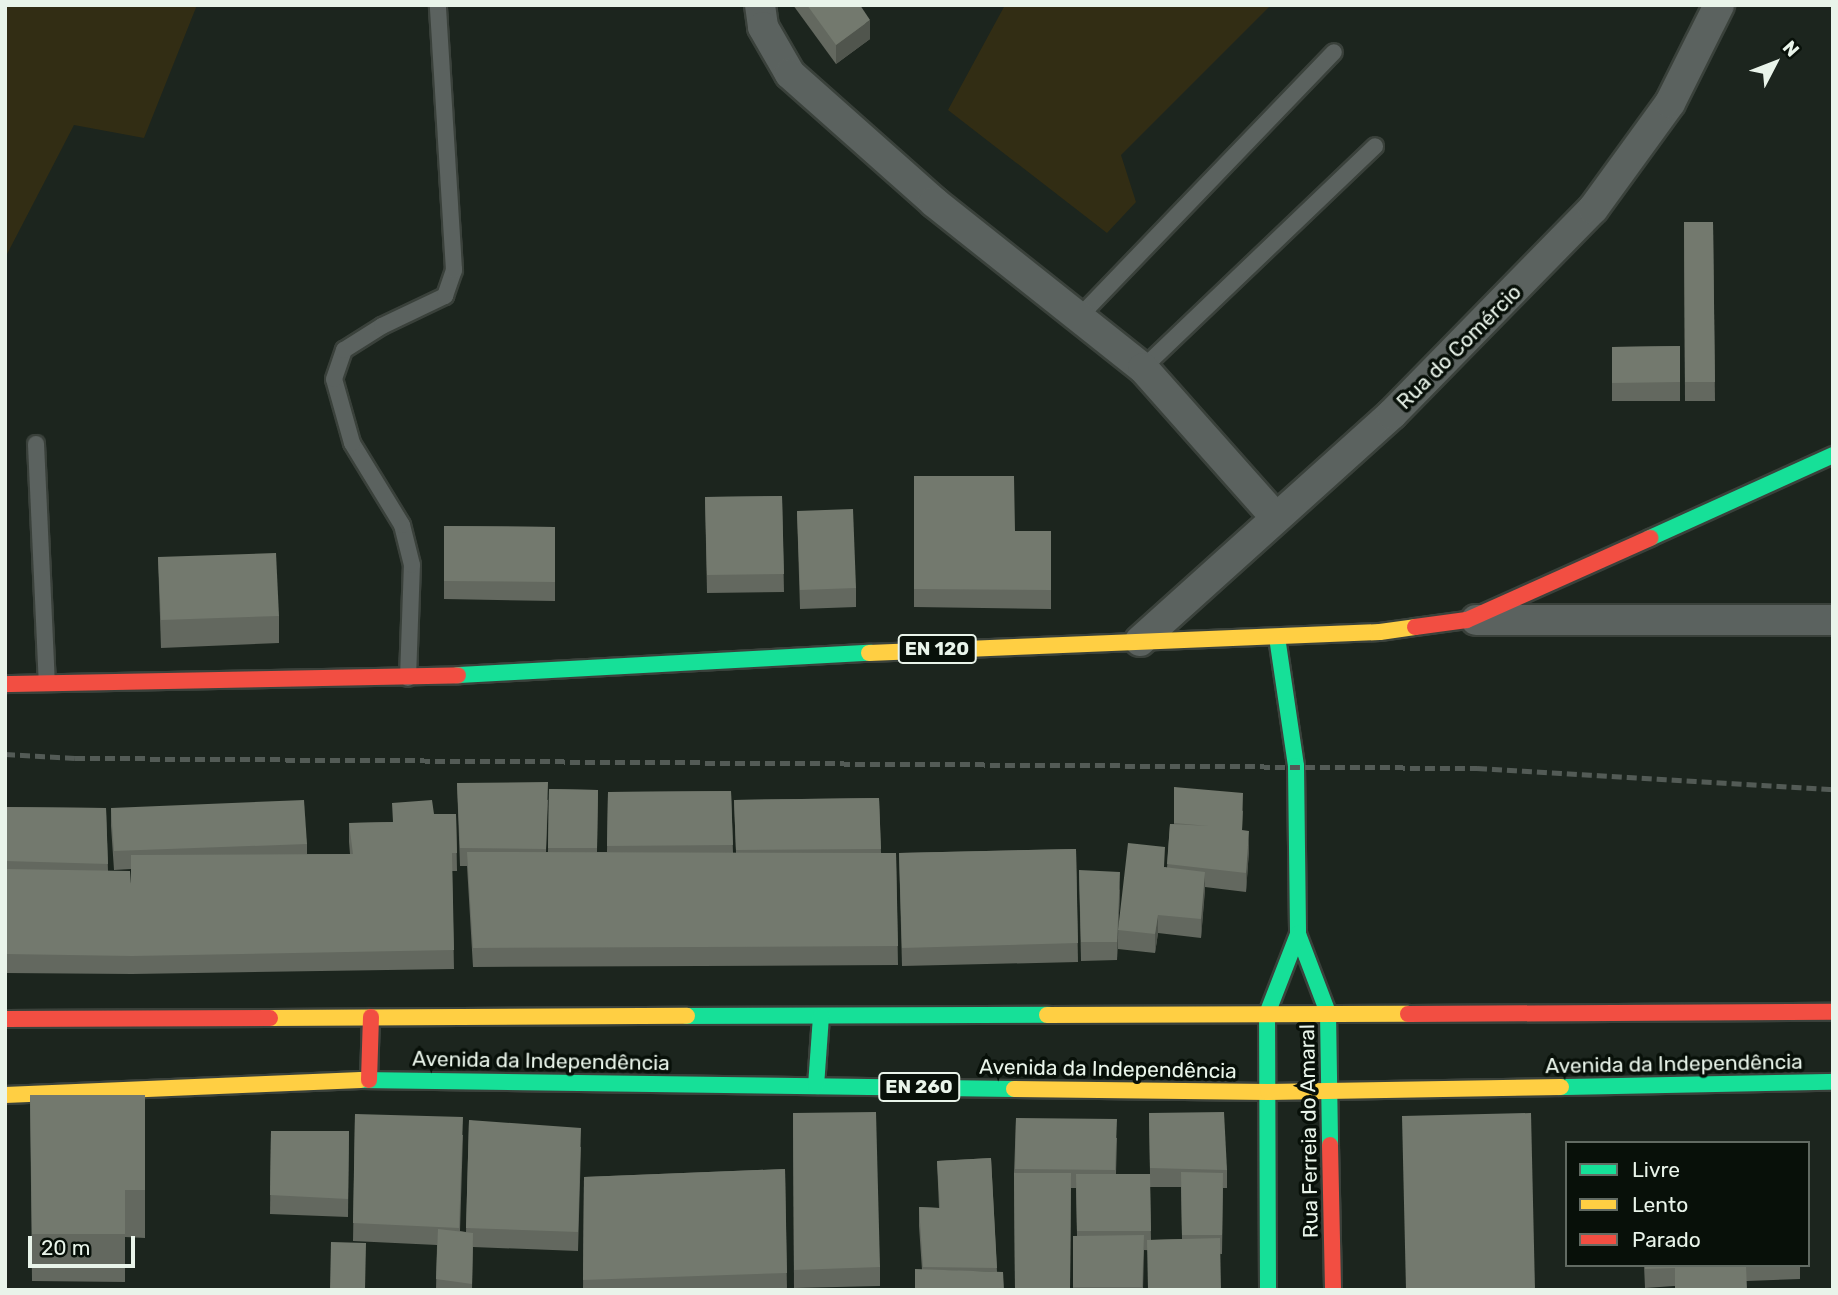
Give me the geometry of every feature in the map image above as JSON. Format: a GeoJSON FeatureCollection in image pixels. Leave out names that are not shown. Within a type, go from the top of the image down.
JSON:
{"type":"FeatureCollection","features":[{"type":"Feature","properties":{"kind":"main road","name":"EN 120"},"geometry":{"type":"LineString","coordinates":[[5,684],[47,686],[408,678],[1140,641],[1380,632],[1467,620],[1833,455]]}},
{"type":"Feature","properties":{"kind":"main road","name":"Rua Ferreia do Amaral"},"geometry":{"type":"LineString","coordinates":[[1277,637],[1296,766],[1298,934],[1328,1013],[1333,1290]]}},
{"type":"Feature","properties":{"kind":"main road","name":"Rua Ferreia do Amaral"},"geometry":{"type":"LineString","coordinates":[[1268,1290],[1267,1014],[1298,934]]}},
{"type":"Feature","properties":{"kind":"main road","name":"Avenida da Independência"},"geometry":{"type":"LineString","coordinates":[[5,1019],[1833,1012]]}},
{"type":"Feature","properties":{"kind":"main road"},"geometry":{"type":"LineString","coordinates":[[816,1086],[821,1016]]}},
{"type":"Feature","properties":{"kind":"main road"},"geometry":{"type":"LineString","coordinates":[[369,1080],[371,1017]]}},
{"type":"Feature","properties":{"kind":"main road","name":"Avenida da Independência"},"geometry":{"type":"LineString","coordinates":[[5,1095],[369,1080],[1268,1092],[1833,1082]]}},
{"type":"Feature","properties":{"kind":"street"},"geometry":{"type":"LineString","coordinates":[[760,5],[763,26],[790,74],[934,202],[1143,368],[1276,518]]}},
{"type":"Feature","properties":{"kind":"street","name":"Rua do Comércio"},"geometry":{"type":"LineString","coordinates":[[1140,641],[1392,414],[1593,209],[1670,103],[1719,5]]}},
{"type":"Feature","properties":{"kind":"street"},"geometry":{"type":"LineString","coordinates":[[1467,620],[1833,620]]}},
{"type":"Feature","properties":{"kind":"lane"},"geometry":{"type":"LineString","coordinates":[[408,678],[412,565],[402,525],[352,443],[334,379],[344,350],[383,326],[445,296],[453,270],[438,5]]}},
{"type":"Feature","properties":{"kind":"lane"},"geometry":{"type":"LineString","coordinates":[[1080,316],[1334,52]]}},
{"type":"Feature","properties":{"kind":"lane"},"geometry":{"type":"LineString","coordinates":[[1143,368],[1374,146]]}},
{"type":"Feature","properties":{"kind":"lane"},"geometry":{"type":"LineString","coordinates":[[36,444],[47,686]]}},
{"type":"Feature","properties":{"kind":"shaded area"},"geometry":{"type":"Polygon","coordinates":[[[5,5],[197,5],[144,138],[74,125],[5,258],[5,5]]]}},
{"type":"Feature","properties":{"kind":"shaded area"},"geometry":{"type":"Polygon","coordinates":[[[1005,5],[1271,5],[1121,155],[1136,202],[1107,233],[948,110],[1005,5]]]}},
{"type":"Feature","properties":{"kind":"building"},"geometry":{"type":"Polygon","coordinates":[[[807,5],[860,5],[870,20],[836,45],[807,5]]]}},
{"type":"Feature","properties":{"kind":"building"},"geometry":{"type":"Polygon","coordinates":[[[1684,222],[1713,222],[1715,382],[1685,382],[1684,222]]]}},
{"type":"Feature","properties":{"kind":"building"},"geometry":{"type":"Polygon","coordinates":[[[1680,346],[1680,382],[1612,383],[1612,347],[1680,346]]]}},
{"type":"Feature","properties":{"kind":"building"},"geometry":{"type":"Polygon","coordinates":[[[914,476],[1014,476],[1015,531],[1051,531],[1051,590],[914,589],[914,476]]]}},
{"type":"Feature","properties":{"kind":"building"},"geometry":{"type":"Polygon","coordinates":[[[782,496],[784,574],[707,575],[705,497],[782,496]]]}},
{"type":"Feature","properties":{"kind":"building"},"geometry":{"type":"Polygon","coordinates":[[[853,509],[856,588],[800,590],[797,511],[853,509]]]}},
{"type":"Feature","properties":{"kind":"building"},"geometry":{"type":"Polygon","coordinates":[[[444,526],[555,527],[555,582],[444,581],[444,526]]]}},
{"type":"Feature","properties":{"kind":"building"},"geometry":{"type":"Polygon","coordinates":[[[276,553],[279,616],[161,620],[158,557],[276,553]]]}},
{"type":"Feature","properties":{"kind":"building"},"geometry":{"type":"Polygon","coordinates":[[[548,782],[546,849],[460,848],[457,783],[548,782]]]}},
{"type":"Feature","properties":{"kind":"building"},"geometry":{"type":"Polygon","coordinates":[[[1174,787],[1243,793],[1242,830],[1249,831],[1246,873],[1167,864],[1170,824],[1209,826],[1174,823],[1174,787]]]}},
{"type":"Feature","properties":{"kind":"building"},"geometry":{"type":"Polygon","coordinates":[[[549,789],[598,790],[597,848],[548,848],[549,789]]]}},
{"type":"Feature","properties":{"kind":"building"},"geometry":{"type":"Polygon","coordinates":[[[731,791],[733,845],[607,846],[608,792],[731,791]]]}},
{"type":"Feature","properties":{"kind":"building"},"geometry":{"type":"Polygon","coordinates":[[[879,798],[881,849],[736,850],[734,800],[879,798]]]}},
{"type":"Feature","properties":{"kind":"building"},"geometry":{"type":"Polygon","coordinates":[[[304,800],[307,844],[114,851],[111,808],[304,800]]]}},
{"type":"Feature","properties":{"kind":"building"},"geometry":{"type":"Polygon","coordinates":[[[432,800],[434,814],[456,814],[457,853],[452,853],[454,950],[132,956],[5,954],[5,869],[130,871],[131,885],[131,855],[353,854],[349,823],[393,822],[392,803],[432,800]]]}},
{"type":"Feature","properties":{"kind":"building"},"geometry":{"type":"Polygon","coordinates":[[[5,807],[106,808],[108,864],[5,861],[5,807]]]}},
{"type":"Feature","properties":{"kind":"building"},"geometry":{"type":"Polygon","coordinates":[[[1128,843],[1165,847],[1164,867],[1205,872],[1201,919],[1158,915],[1155,934],[1118,930],[1128,843]]]}},
{"type":"Feature","properties":{"kind":"building"},"geometry":{"type":"Polygon","coordinates":[[[1076,849],[1078,943],[902,948],[899,853],[1076,849]]]}},
{"type":"Feature","properties":{"kind":"building"},"geometry":{"type":"Polygon","coordinates":[[[467,852],[896,853],[898,946],[473,948],[467,852]]]}},
{"type":"Feature","properties":{"kind":"building"},"geometry":{"type":"Polygon","coordinates":[[[1079,870],[1120,872],[1117,942],[1081,942],[1079,870]]]}},
{"type":"Feature","properties":{"kind":"building"},"geometry":{"type":"Polygon","coordinates":[[[30,1095],[145,1095],[145,1190],[125,1190],[125,1234],[32,1234],[30,1095]]]}},
{"type":"Feature","properties":{"kind":"building"},"geometry":{"type":"Polygon","coordinates":[[[876,1112],[880,1267],[794,1270],[793,1113],[876,1112]]]}},
{"type":"Feature","properties":{"kind":"building"},"geometry":{"type":"Polygon","coordinates":[[[1224,1112],[1227,1170],[1150,1168],[1149,1113],[1224,1112]]]}},
{"type":"Feature","properties":{"kind":"building"},"geometry":{"type":"Polygon","coordinates":[[[1531,1113],[1535,1290],[1406,1290],[1402,1116],[1531,1113]]]}},
{"type":"Feature","properties":{"kind":"building"},"geometry":{"type":"Polygon","coordinates":[[[355,1114],[463,1117],[459,1228],[353,1223],[355,1114]]]}},
{"type":"Feature","properties":{"kind":"building"},"geometry":{"type":"Polygon","coordinates":[[[1016,1118],[1117,1119],[1115,1170],[1015,1169],[1016,1118]]]}},
{"type":"Feature","properties":{"kind":"building"},"geometry":{"type":"Polygon","coordinates":[[[469,1120],[581,1128],[578,1232],[466,1228],[469,1120]]]}},
{"type":"Feature","properties":{"kind":"building"},"geometry":{"type":"Polygon","coordinates":[[[271,1131],[349,1131],[348,1199],[270,1195],[271,1131]]]}},
{"type":"Feature","properties":{"kind":"building"},"geometry":{"type":"Polygon","coordinates":[[[991,1158],[997,1268],[923,1267],[919,1207],[940,1208],[937,1161],[991,1158]]]}},
{"type":"Feature","properties":{"kind":"building"},"geometry":{"type":"Polygon","coordinates":[[[785,1169],[787,1273],[583,1280],[584,1177],[785,1169]]]}},
{"type":"Feature","properties":{"kind":"building"},"geometry":{"type":"Polygon","coordinates":[[[1181,1172],[1223,1173],[1222,1235],[1182,1235],[1181,1172]]]}},
{"type":"Feature","properties":{"kind":"building"},"geometry":{"type":"Polygon","coordinates":[[[1014,1173],[1071,1173],[1070,1290],[1015,1289],[1014,1173]]]}},
{"type":"Feature","properties":{"kind":"building"},"geometry":{"type":"Polygon","coordinates":[[[1076,1174],[1150,1174],[1151,1231],[1077,1231],[1076,1174]]]}},
{"type":"Feature","properties":{"kind":"building"},"geometry":{"type":"Polygon","coordinates":[[[438,1229],[473,1233],[472,1284],[436,1279],[438,1229]]]}},
{"type":"Feature","properties":{"kind":"building"},"geometry":{"type":"Polygon","coordinates":[[[1144,1235],[1142,1287],[1073,1287],[1073,1236],[1144,1235]]]}},
{"type":"Feature","properties":{"kind":"building"},"geometry":{"type":"Polygon","coordinates":[[[1220,1238],[1221,1290],[1148,1290],[1147,1240],[1220,1238]]]}},
{"type":"Feature","properties":{"kind":"building"},"geometry":{"type":"Polygon","coordinates":[[[331,1242],[366,1243],[365,1290],[330,1290],[331,1242]]]}},
{"type":"Feature","properties":{"kind":"building"},"geometry":{"type":"Polygon","coordinates":[[[1645,1267],[1746,1267],[1747,1290],[1675,1290],[1675,1268],[1645,1267]]]}},
{"type":"Feature","properties":{"kind":"building"},"geometry":{"type":"Polygon","coordinates":[[[915,1269],[1003,1272],[1004,1290],[915,1290],[915,1269]]]}},
{"type":"Feature","properties":{"kind":"railway"},"geometry":{"type":"LineString","coordinates":[[5,754],[75,758],[1477,768],[1833,789]]}},
{"type":"Feature","properties":{"kind":"traffic: fast"},"geometry":{"type":"LineString","coordinates":[[1650,538],[1833,455]]}},
{"type":"Feature","properties":{"kind":"traffic: fast"},"geometry":{"type":"LineString","coordinates":[[1277,637],[1296,766],[1298,934],[1328,1013],[1330,1145]]}},
{"type":"Feature","properties":{"kind":"traffic: fast"},"geometry":{"type":"LineString","coordinates":[[458,675],[869,653]]}},
{"type":"Feature","properties":{"kind":"traffic: fast"},"geometry":{"type":"LineString","coordinates":[[1268,1290],[1267,1014],[1298,934]]}},
{"type":"Feature","properties":{"kind":"traffic: fast"},"geometry":{"type":"LineString","coordinates":[[687,1016],[1047,1015]]}},
{"type":"Feature","properties":{"kind":"traffic: fast"},"geometry":{"type":"LineString","coordinates":[[816,1086],[821,1016]]}},
{"type":"Feature","properties":{"kind":"traffic: fast"},"geometry":{"type":"LineString","coordinates":[[361,1080],[1014,1089]]}},
{"type":"Feature","properties":{"kind":"traffic: fast"},"geometry":{"type":"LineString","coordinates":[[1561,1087],[1833,1082]]}},
{"type":"Feature","properties":{"kind":"traffic: slow"},"geometry":{"type":"LineString","coordinates":[[869,653],[1380,632],[1415,627]]}},
{"type":"Feature","properties":{"kind":"traffic: slow"},"geometry":{"type":"LineString","coordinates":[[1047,1015],[1408,1014]]}},
{"type":"Feature","properties":{"kind":"traffic: slow"},"geometry":{"type":"LineString","coordinates":[[270,1018],[687,1016]]}},
{"type":"Feature","properties":{"kind":"traffic: slow"},"geometry":{"type":"LineString","coordinates":[[5,1095],[361,1080]]}},
{"type":"Feature","properties":{"kind":"traffic: slow"},"geometry":{"type":"LineString","coordinates":[[1014,1089],[1268,1092],[1561,1087]]}},
{"type":"Feature","properties":{"kind":"traffic: jam"},"geometry":{"type":"LineString","coordinates":[[1415,627],[1467,620],[1650,538]]}},
{"type":"Feature","properties":{"kind":"traffic: jam"},"geometry":{"type":"LineString","coordinates":[[5,684],[458,675]]}},
{"type":"Feature","properties":{"kind":"traffic: jam"},"geometry":{"type":"LineString","coordinates":[[1408,1014],[1833,1012]]}},
{"type":"Feature","properties":{"kind":"traffic: jam"},"geometry":{"type":"LineString","coordinates":[[369,1080],[371,1017]]}},
{"type":"Feature","properties":{"kind":"traffic: jam"},"geometry":{"type":"LineString","coordinates":[[5,1019],[270,1018]]}},
{"type":"Feature","properties":{"kind":"traffic: jam"},"geometry":{"type":"LineString","coordinates":[[1330,1145],[1333,1290]]}}]}
